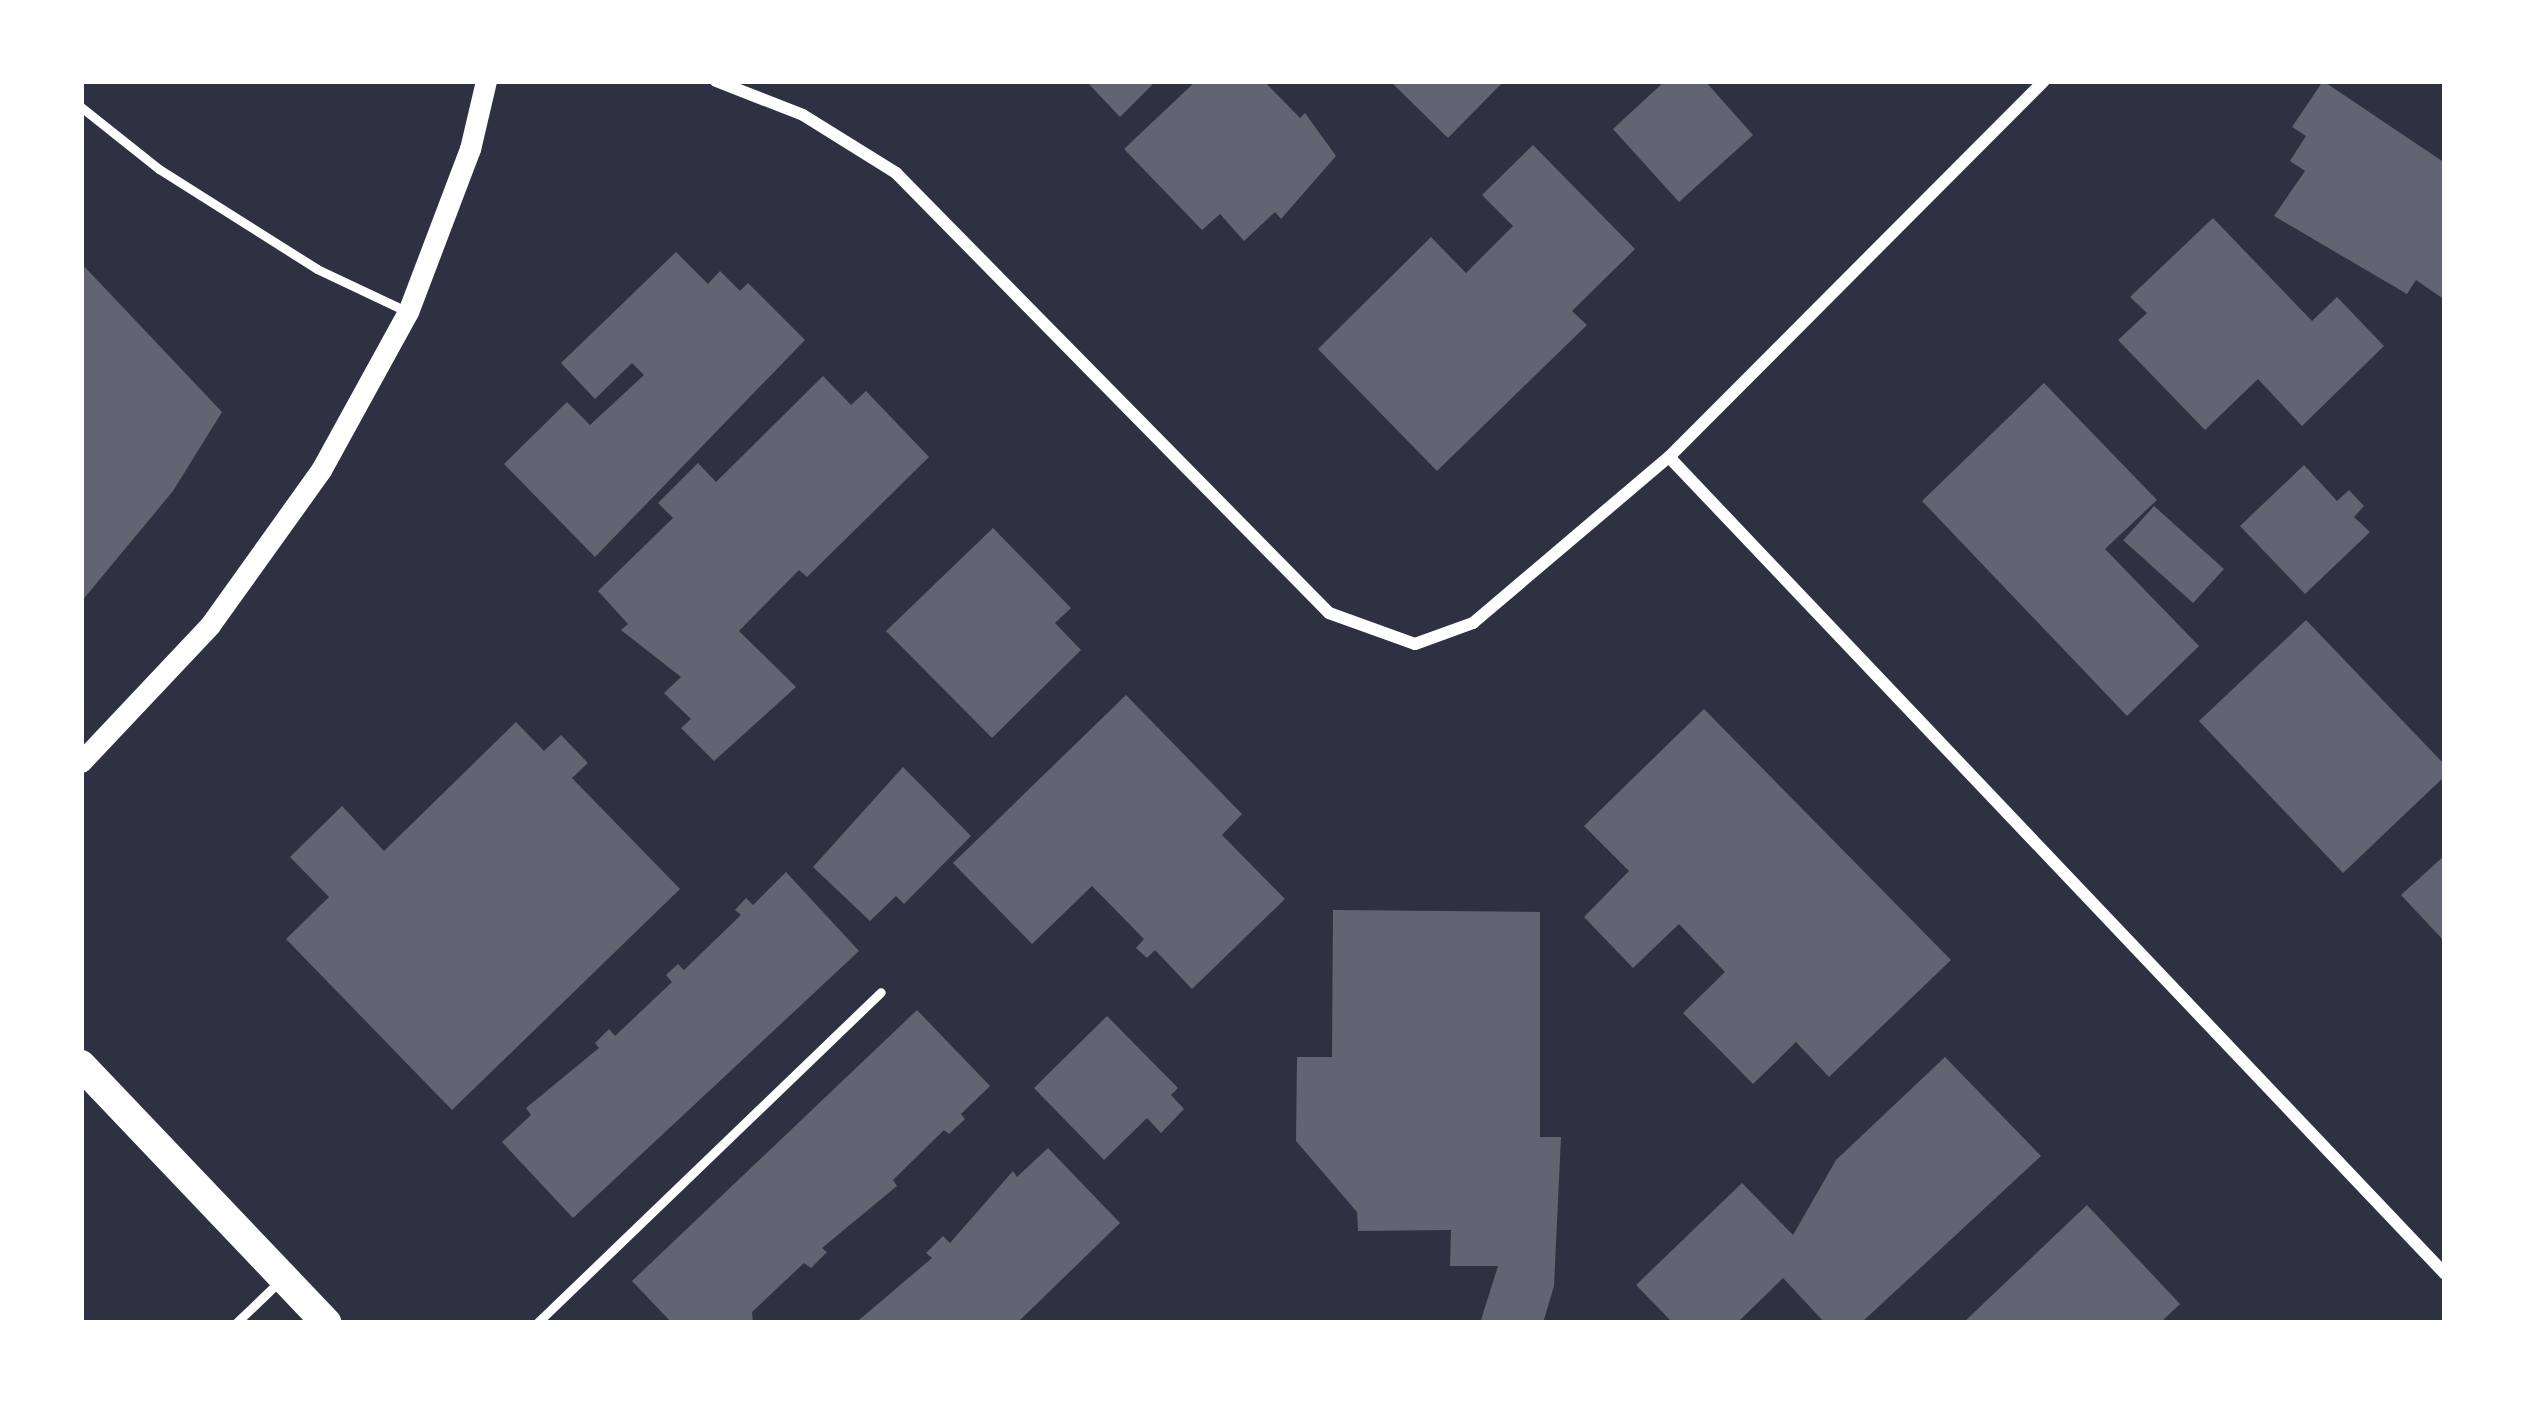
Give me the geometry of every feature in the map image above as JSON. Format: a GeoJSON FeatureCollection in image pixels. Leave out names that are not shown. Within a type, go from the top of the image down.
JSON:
{"type":"FeatureCollection","features":[{"type":"Feature","properties":{"kind":"main road"},"geometry":{"type":"LineString","coordinates":[[81,1065],[328,1323]]}},
{"type":"Feature","properties":{"kind":"street"},"geometry":{"type":"LineString","coordinates":[[81,762],[210,625],[320,470],[408,311],[470,149],[486,81]]}},
{"type":"Feature","properties":{"kind":"street"},"geometry":{"type":"LineString","coordinates":[[716,81],[803,115],[896,173],[1329,613],[1415,644],[1473,623],[1669,457],[2044,81]]}},
{"type":"Feature","properties":{"kind":"street"},"geometry":{"type":"LineString","coordinates":[[1669,457],[2445,1274]]}},
{"type":"Feature","properties":{"kind":"lane"},"geometry":{"type":"LineString","coordinates":[[81,106],[159,169],[316,269],[408,311]]}},
{"type":"Feature","properties":{"kind":"lane"},"geometry":{"type":"LineString","coordinates":[[537,1323],[880,992]]}},
{"type":"Feature","properties":{"kind":"lane"},"geometry":{"type":"LineString","coordinates":[[236,1323],[284,1278]]}},
{"type":"Feature","properties":{"kind":"building"},"geometry":{"type":"Polygon","coordinates":[[[1086,81],[1156,81],[1120,117],[1086,81]]]}},
{"type":"Feature","properties":{"kind":"building"},"geometry":{"type":"Polygon","coordinates":[[[1196,81],[1264,81],[1300,118],[1305,113],[1336,156],[1281,219],[1275,212],[1244,241],[1220,214],[1202,230],[1124,149],[1196,81]]]}},
{"type":"Feature","properties":{"kind":"building"},"geometry":{"type":"Polygon","coordinates":[[[1390,81],[1504,81],[1448,138],[1390,81]]]}},
{"type":"Feature","properties":{"kind":"building"},"geometry":{"type":"Polygon","coordinates":[[[1665,81],[1705,81],[1753,135],[1679,202],[1613,129],[1665,81]]]}},
{"type":"Feature","properties":{"kind":"building"},"geometry":{"type":"Polygon","coordinates":[[[2323,81],[2445,163],[2445,300],[2416,280],[2407,294],[2274,216],[2305,171],[2290,161],[2306,136],[2292,127],[2323,81]]]}},
{"type":"Feature","properties":{"kind":"building"},"geometry":{"type":"Polygon","coordinates":[[[1533,145],[1635,249],[1572,311],[1587,325],[1437,471],[1318,349],[1431,237],[1466,273],[1513,226],[1482,195],[1533,145]]]}},
{"type":"Feature","properties":{"kind":"building"},"geometry":{"type":"Polygon","coordinates":[[[2213,218],[2312,321],[2337,297],[2384,346],[2302,426],[2258,379],[2205,430],[2118,340],[2147,313],[2130,297],[2213,218]]]}},
{"type":"Feature","properties":{"kind":"building"},"geometry":{"type":"Polygon","coordinates":[[[676,252],[708,284],[720,271],[740,291],[748,283],[805,340],[595,557],[504,464],[567,402],[590,425],[644,375],[632,363],[595,399],[561,363],[676,252]]]}},
{"type":"Feature","properties":{"kind":"building"},"geometry":{"type":"Polygon","coordinates":[[[81,263],[222,412],[173,491],[81,602],[81,263]]]}},
{"type":"Feature","properties":{"kind":"building"},"geometry":{"type":"Polygon","coordinates":[[[823,376],[851,405],[866,391],[929,457],[807,577],[799,570],[739,631],[796,687],[714,761],[681,728],[691,719],[664,693],[681,677],[621,630],[628,624],[598,591],[673,518],[658,503],[698,463],[716,482],[823,376]]]}},
{"type":"Feature","properties":{"kind":"building"},"geometry":{"type":"Polygon","coordinates":[[[2044,383],[2157,500],[2105,549],[2199,646],[2127,716],[1922,501],[2044,383]]]}},
{"type":"Feature","properties":{"kind":"building"},"geometry":{"type":"Polygon","coordinates":[[[2304,465],[2337,501],[2349,490],[2364,506],[2354,517],[2370,532],[2305,594],[2240,526],[2304,465]]]}},
{"type":"Feature","properties":{"kind":"building"},"geometry":{"type":"Polygon","coordinates":[[[2154,506],[2224,569],[2193,603],[2123,540],[2154,506]]]}},
{"type":"Feature","properties":{"kind":"building"},"geometry":{"type":"Polygon","coordinates":[[[993,528],[1071,608],[1055,623],[1081,650],[992,738],[886,631],[993,528]]]}},
{"type":"Feature","properties":{"kind":"building"},"geometry":{"type":"Polygon","coordinates":[[[2306,620],[2445,765],[2445,776],[2343,873],[2199,721],[2306,620]]]}},
{"type":"Feature","properties":{"kind":"building"},"geometry":{"type":"Polygon","coordinates":[[[1126,695],[1242,814],[1222,835],[1285,899],[1192,989],[1155,950],[1147,958],[1136,948],[1144,939],[1092,886],[1032,944],[953,863],[1126,695]]]}},
{"type":"Feature","properties":{"kind":"building"},"geometry":{"type":"Polygon","coordinates":[[[1704,709],[1951,960],[1829,1077],[1796,1042],[1753,1084],[1683,1013],[1725,972],[1679,924],[1633,968],[1584,917],[1629,871],[1584,826],[1704,709]]]}},
{"type":"Feature","properties":{"kind":"building"},"geometry":{"type":"Polygon","coordinates":[[[516,722],[544,751],[561,735],[588,763],[572,778],[680,889],[452,1110],[286,939],[329,897],[290,857],[342,806],[384,851],[516,722]]]}},
{"type":"Feature","properties":{"kind":"building"},"geometry":{"type":"Polygon","coordinates":[[[903,767],[971,836],[904,904],[896,896],[870,921],[813,867],[903,767]]]}},
{"type":"Feature","properties":{"kind":"building"},"geometry":{"type":"Polygon","coordinates":[[[2445,855],[2445,942],[2401,895],[2445,855]]]}},
{"type":"Feature","properties":{"kind":"building"},"geometry":{"type":"Polygon","coordinates":[[[786,872],[859,951],[573,1218],[502,1142],[531,1115],[526,1108],[599,1048],[595,1043],[609,1029],[615,1036],[672,982],[666,975],[678,964],[684,970],[741,915],[735,910],[746,898],[753,905],[786,872]]]}},
{"type":"Feature","properties":{"kind":"building"},"geometry":{"type":"Polygon","coordinates":[[[1333,910],[1540,912],[1540,1137],[1561,1137],[1554,1286],[1543,1323],[1480,1323],[1498,1266],[1450,1266],[1451,1230],[1358,1231],[1357,1212],[1296,1141],[1297,1057],[1332,1057],[1333,910]]]}},
{"type":"Feature","properties":{"kind":"building"},"geometry":{"type":"Polygon","coordinates":[[[917,1010],[990,1086],[961,1114],[965,1119],[949,1134],[944,1130],[893,1180],[897,1186],[822,1248],[827,1252],[811,1268],[804,1263],[752,1312],[753,1323],[672,1323],[632,1281],[917,1010]]]}},
{"type":"Feature","properties":{"kind":"building"},"geometry":{"type":"Polygon","coordinates":[[[1107,1016],[1178,1088],[1171,1095],[1184,1109],[1161,1133],[1147,1118],[1104,1160],[1034,1088],[1107,1016]]]}},
{"type":"Feature","properties":{"kind":"building"},"geometry":{"type":"Polygon","coordinates":[[[1945,1057],[2041,1156],[1861,1323],[1825,1323],[1783,1278],[1737,1323],[1673,1323],[1636,1285],[1742,1183],[1793,1235],[1836,1160],[1945,1057]]]}},
{"type":"Feature","properties":{"kind":"building"},"geometry":{"type":"Polygon","coordinates":[[[1048,1148],[1120,1223],[1017,1323],[859,1320],[932,1258],[926,1253],[943,1236],[950,1243],[1013,1171],[1017,1177],[1048,1148]]]}},
{"type":"Feature","properties":{"kind":"building"},"geometry":{"type":"Polygon","coordinates":[[[2087,1205],[2180,1304],[2160,1323],[1963,1323],[2087,1205]]]}}]}
